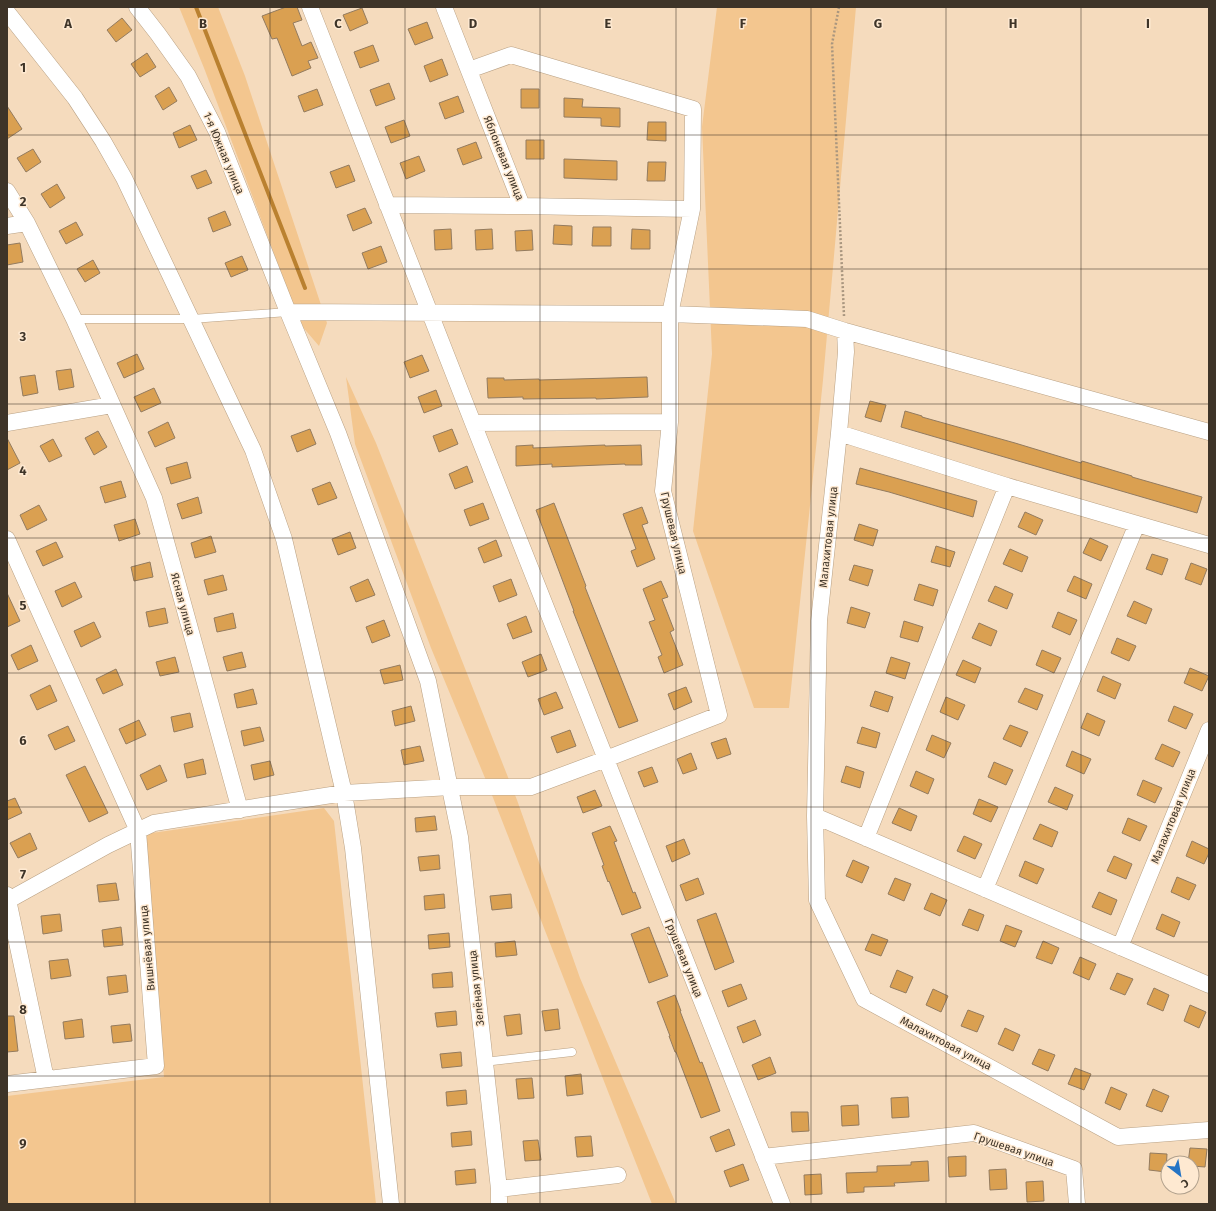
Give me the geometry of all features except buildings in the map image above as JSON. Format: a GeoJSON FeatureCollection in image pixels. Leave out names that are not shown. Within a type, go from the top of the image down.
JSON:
{"type":"FeatureCollection","features":[{"type":"Feature","properties":{"kind":"street","name":"1-я Южная улица"},"geometry":{"type":"LineString","coordinates":[[137,7],[188,76],[217,132],[338,434],[428,681],[451,787]]}},
{"type":"Feature","properties":{"kind":"street"},"geometry":{"type":"LineString","coordinates":[[310,7],[430,314]]}},
{"type":"Feature","properties":{"kind":"street","name":"Яблоневая улица"},"geometry":{"type":"LineString","coordinates":[[387,205],[522,206],[444,7]]}},
{"type":"Feature","properties":{"kind":"street"},"geometry":{"type":"LineString","coordinates":[[7,12],[75,98],[103,141],[124,178],[253,450],[284,539],[344,793],[353,848],[392,1204]]}},
{"type":"Feature","properties":{"kind":"street"},"geometry":{"type":"LineString","coordinates":[[469,70],[511,55],[694,109],[692,209],[670,314],[670,422],[473,424]]}},
{"type":"Feature","properties":{"kind":"street","name":"Ясная улица"},"geometry":{"type":"LineString","coordinates":[[7,191],[26,223],[74,320],[154,498],[240,810]]}},
{"type":"Feature","properties":{"kind":"street"},"geometry":{"type":"LineString","coordinates":[[522,206],[692,209]]}},
{"type":"Feature","properties":{"kind":"street"},"geometry":{"type":"LineString","coordinates":[[7,226],[26,223]]}},
{"type":"Feature","properties":{"kind":"street"},"geometry":{"type":"LineString","coordinates":[[288,312],[430,314],[670,314],[807,319],[845,331],[1209,432]]}},
{"type":"Feature","properties":{"kind":"street","name":"Грушевая улица"},"geometry":{"type":"LineString","coordinates":[[430,314],[782,1204]]}},
{"type":"Feature","properties":{"kind":"street","name":"Малахитовая улица"},"geometry":{"type":"LineString","coordinates":[[845,331],[846,352],[839,433],[819,620],[815,816],[817,900],[864,999],[1118,1136],[1209,1130]]}},
{"type":"Feature","properties":{"kind":"street"},"geometry":{"type":"LineString","coordinates":[[7,422],[112,405]]}},
{"type":"Feature","properties":{"kind":"street","name":"Грушевая улица"},"geometry":{"type":"LineString","coordinates":[[606,759],[719,715],[663,491],[670,422]]}},
{"type":"Feature","properties":{"kind":"street"},"geometry":{"type":"LineString","coordinates":[[839,433],[1007,486],[1209,545]]}},
{"type":"Feature","properties":{"kind":"street"},"geometry":{"type":"LineString","coordinates":[[866,838],[1007,486]]}},
{"type":"Feature","properties":{"kind":"street"},"geometry":{"type":"LineString","coordinates":[[985,889],[1137,524]]}},
{"type":"Feature","properties":{"kind":"street"},"geometry":{"type":"LineString","coordinates":[[7,539],[138,831]]}},
{"type":"Feature","properties":{"kind":"street","name":"Малахитовая улица"},"geometry":{"type":"LineString","coordinates":[[1120,947],[1209,730]]}},
{"type":"Feature","properties":{"kind":"street"},"geometry":{"type":"LineString","coordinates":[[7,1084],[46,1079],[8,899],[108,845],[154,823],[344,793],[451,787],[531,787],[606,759]]}},
{"type":"Feature","properties":{"kind":"street","name":"Зелёная улица"},"geometry":{"type":"LineString","coordinates":[[451,787],[460,837],[499,1196],[618,1175]]}},
{"type":"Feature","properties":{"kind":"street"},"geometry":{"type":"LineString","coordinates":[[815,816],[1209,985]]}},
{"type":"Feature","properties":{"kind":"street","name":"Вишнёвая улица"},"geometry":{"type":"LineString","coordinates":[[46,1079],[156,1066],[138,831]]}},
{"type":"Feature","properties":{"kind":"street","name":"Грушевая улица"},"geometry":{"type":"LineString","coordinates":[[763,1157],[974,1133],[1074,1169],[1077,1204]]}},
{"type":"Feature","properties":{"kind":"lane"},"geometry":{"type":"LineString","coordinates":[[74,320],[192,319],[288,312]]}},
{"type":"Feature","properties":{"kind":"lane"},"geometry":{"type":"LineString","coordinates":[[484,1062],[572,1052]]}},
{"type":"Feature","properties":{"kind":"path"},"geometry":{"type":"LineString","coordinates":[[840,7],[832,44],[845,331]]}},
{"type":"Feature","properties":{"kind":"shaded area"},"geometry":{"type":"Polygon","coordinates":[[[179,7],[218,7],[245,76],[327,323],[319,346],[301,325],[204,68],[179,7]]]}},
{"type":"Feature","properties":{"kind":"shaded area"},"geometry":{"type":"Polygon","coordinates":[[[717,7],[856,7],[823,380],[789,708],[754,708],[693,531],[712,354],[702,127],[717,7]]]}},
{"type":"Feature","properties":{"kind":"shaded area"},"geometry":{"type":"Polygon","coordinates":[[[346,377],[376,443],[517,800],[580,978],[676,1204],[652,1204],[490,790],[431,648],[355,444],[346,377]]]}},
{"type":"Feature","properties":{"kind":"shaded area"},"geometry":{"type":"Polygon","coordinates":[[[324,808],[334,821],[376,1204],[7,1204],[7,1096],[164,1077],[145,834],[324,808]]]}},
{"type":"Feature","properties":{"kind":"waterway"},"geometry":{"type":"LineString","coordinates":[[196,7],[305,288]]}}]}
